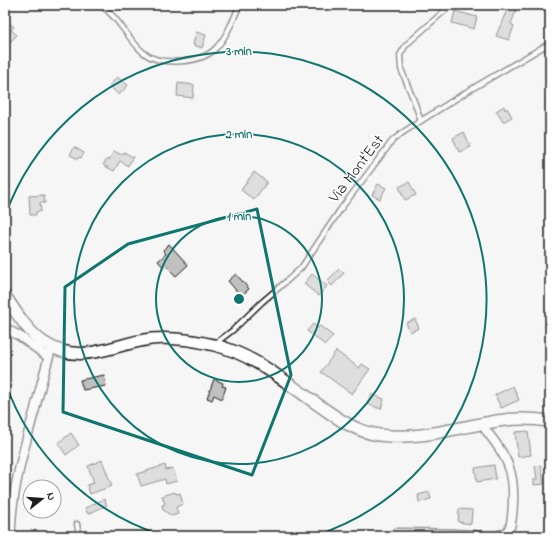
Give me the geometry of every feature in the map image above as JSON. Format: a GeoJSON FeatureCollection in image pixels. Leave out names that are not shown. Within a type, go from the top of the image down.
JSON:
{"type":"FeatureCollection","features":[{"type":"Feature","properties":{"kind":"street"},"geometry":{"type":"LineString","coordinates":[[5,296],[29,329],[50,352]]}},
{"type":"Feature","properties":{"kind":"street"},"geometry":{"type":"LineString","coordinates":[[5,328],[50,352],[76,355],[153,339],[183,340],[233,350],[247,357],[340,419],[369,433],[396,436],[422,435],[513,419],[550,421]]}},
{"type":"Feature","properties":{"kind":"street"},"geometry":{"type":"LineString","coordinates":[[11,536],[12,513],[22,460],[50,352]]}},
{"type":"Feature","properties":{"kind":"street"},"geometry":{"type":"LineString","coordinates":[[481,424],[510,467],[513,490],[510,526],[511,536]]}},
{"type":"Feature","properties":{"kind":"street"},"geometry":{"type":"LineString","coordinates":[[396,533],[488,536],[506,533],[510,526]]}},
{"type":"Feature","properties":{"kind":"lane"},"geometry":{"type":"LineString","coordinates":[[100,5],[112,14],[143,53],[154,58],[168,61],[190,60],[213,51],[221,42],[235,16],[239,5]]}},
{"type":"Feature","properties":{"kind":"lane"},"geometry":{"type":"LineString","coordinates":[[421,121],[401,69],[400,55],[406,45],[451,5]]}},
{"type":"Feature","properties":{"kind":"lane","name":"Via Mont'Est"},"geometry":{"type":"LineString","coordinates":[[214,345],[233,330],[262,302],[298,271],[384,151],[397,136],[478,85],[550,43]]}},
{"type":"Feature","properties":{"kind":"lane"},"geometry":{"type":"LineString","coordinates":[[77,524],[79,536]]}},
{"type":"Feature","properties":{"kind":"highlighted area"},"geometry":{"type":"Polygon","coordinates":[[[257,209],[291,375],[252,475],[63,412],[65,287],[128,244],[257,209]]]}},
{"type":"Feature","properties":{"kind":"building"},"geometry":{"type":"Polygon","coordinates":[[[509,5],[517,8],[511,24],[514,26],[509,40],[496,36],[509,5]]]}},
{"type":"Feature","properties":{"kind":"building"},"geometry":{"type":"Polygon","coordinates":[[[455,11],[477,17],[474,29],[452,23],[455,11]]]}},
{"type":"Feature","properties":{"kind":"building"},"geometry":{"type":"Polygon","coordinates":[[[5,19],[14,27],[11,30],[17,35],[10,42],[5,37],[5,19]]]}},
{"type":"Feature","properties":{"kind":"building"},"geometry":{"type":"Polygon","coordinates":[[[196,32],[206,35],[202,48],[193,45],[196,32]]]}},
{"type":"Feature","properties":{"kind":"building"},"geometry":{"type":"Polygon","coordinates":[[[117,77],[128,85],[119,95],[109,86],[117,77]]]}},
{"type":"Feature","properties":{"kind":"building"},"geometry":{"type":"Polygon","coordinates":[[[178,83],[194,85],[193,98],[177,96],[178,83]]]}},
{"type":"Feature","properties":{"kind":"building"},"geometry":{"type":"Polygon","coordinates":[[[504,106],[505,110],[507,108],[512,117],[503,122],[496,111],[504,106]]]}},
{"type":"Feature","properties":{"kind":"building"},"geometry":{"type":"Polygon","coordinates":[[[464,132],[471,147],[459,152],[453,138],[464,132]]]}},
{"type":"Feature","properties":{"kind":"building"},"geometry":{"type":"Polygon","coordinates":[[[74,147],[84,153],[81,158],[79,157],[78,159],[70,155],[74,147]]]}},
{"type":"Feature","properties":{"kind":"building"},"geometry":{"type":"Polygon","coordinates":[[[114,151],[122,155],[124,152],[133,157],[128,166],[120,161],[114,171],[103,165],[107,159],[109,160],[114,151]]]}},
{"type":"Feature","properties":{"kind":"building"},"geometry":{"type":"Polygon","coordinates":[[[254,172],[267,182],[254,200],[241,190],[254,172]]]}},
{"type":"Feature","properties":{"kind":"building"},"geometry":{"type":"Polygon","coordinates":[[[409,182],[416,195],[405,200],[399,187],[409,182]]]}},
{"type":"Feature","properties":{"kind":"building"},"geometry":{"type":"Polygon","coordinates":[[[378,184],[386,188],[380,199],[372,195],[378,184]]]}},
{"type":"Feature","properties":{"kind":"building"},"geometry":{"type":"Polygon","coordinates":[[[44,195],[45,203],[40,203],[41,211],[36,212],[36,215],[30,215],[29,196],[44,195]]]}},
{"type":"Feature","properties":{"kind":"building"},"geometry":{"type":"Polygon","coordinates":[[[169,244],[188,265],[176,276],[166,266],[164,268],[158,261],[166,254],[163,250],[169,244]]]}},
{"type":"Feature","properties":{"kind":"building"},"geometry":{"type":"Polygon","coordinates":[[[339,269],[344,273],[332,286],[327,281],[339,269]]]}},
{"type":"Feature","properties":{"kind":"building"},"geometry":{"type":"Polygon","coordinates":[[[236,274],[249,289],[241,296],[228,281],[236,274]]]}},
{"type":"Feature","properties":{"kind":"building"},"geometry":{"type":"Polygon","coordinates":[[[312,274],[327,286],[319,296],[304,284],[312,274]]]}},
{"type":"Feature","properties":{"kind":"building"},"geometry":{"type":"Polygon","coordinates":[[[415,319],[419,328],[410,332],[406,323],[415,319]]]}},
{"type":"Feature","properties":{"kind":"building"},"geometry":{"type":"Polygon","coordinates":[[[313,324],[318,328],[320,326],[333,336],[325,345],[307,331],[313,324]]]}},
{"type":"Feature","properties":{"kind":"building"},"geometry":{"type":"Polygon","coordinates":[[[336,351],[359,368],[362,364],[370,369],[352,394],[321,372],[336,351]]]}},
{"type":"Feature","properties":{"kind":"building"},"geometry":{"type":"Polygon","coordinates":[[[104,375],[106,386],[83,390],[80,380],[104,375]]]}},
{"type":"Feature","properties":{"kind":"building"},"geometry":{"type":"Polygon","coordinates":[[[214,379],[223,383],[222,386],[226,387],[222,399],[214,395],[212,400],[207,398],[214,379]]]}},
{"type":"Feature","properties":{"kind":"building"},"geometry":{"type":"Polygon","coordinates":[[[513,386],[519,400],[501,408],[495,395],[513,386]]]}},
{"type":"Feature","properties":{"kind":"building"},"geometry":{"type":"Polygon","coordinates":[[[371,394],[384,399],[381,409],[367,404],[371,394]]]}},
{"type":"Feature","properties":{"kind":"building"},"geometry":{"type":"Polygon","coordinates":[[[528,431],[531,455],[518,457],[515,432],[528,431]]]}},
{"type":"Feature","properties":{"kind":"building"},"geometry":{"type":"Polygon","coordinates":[[[71,433],[79,445],[66,455],[58,443],[71,433]]]}},
{"type":"Feature","properties":{"kind":"building"},"geometry":{"type":"Polygon","coordinates":[[[102,460],[112,486],[90,494],[87,485],[94,483],[88,466],[102,460]]]}},
{"type":"Feature","properties":{"kind":"building"},"geometry":{"type":"Polygon","coordinates":[[[165,465],[166,470],[173,468],[177,481],[166,484],[165,479],[141,486],[137,474],[165,465]]]}},
{"type":"Feature","properties":{"kind":"building"},"geometry":{"type":"Polygon","coordinates":[[[494,465],[496,479],[477,482],[475,468],[494,465]]]}},
{"type":"Feature","properties":{"kind":"building"},"geometry":{"type":"Polygon","coordinates":[[[541,465],[544,484],[534,485],[534,479],[537,479],[535,466],[541,465]]]}},
{"type":"Feature","properties":{"kind":"building"},"geometry":{"type":"Polygon","coordinates":[[[175,492],[176,494],[180,493],[183,504],[176,507],[178,514],[172,516],[163,510],[162,505],[165,504],[162,496],[175,492]]]}},
{"type":"Feature","properties":{"kind":"building"},"geometry":{"type":"Polygon","coordinates":[[[429,492],[431,499],[419,502],[418,495],[429,492]]]}},
{"type":"Feature","properties":{"kind":"building"},"geometry":{"type":"Polygon","coordinates":[[[104,499],[107,505],[88,514],[85,508],[104,499]]]}},
{"type":"Feature","properties":{"kind":"building"},"geometry":{"type":"Polygon","coordinates":[[[459,509],[472,510],[471,524],[458,522],[459,509]]]}}]}
